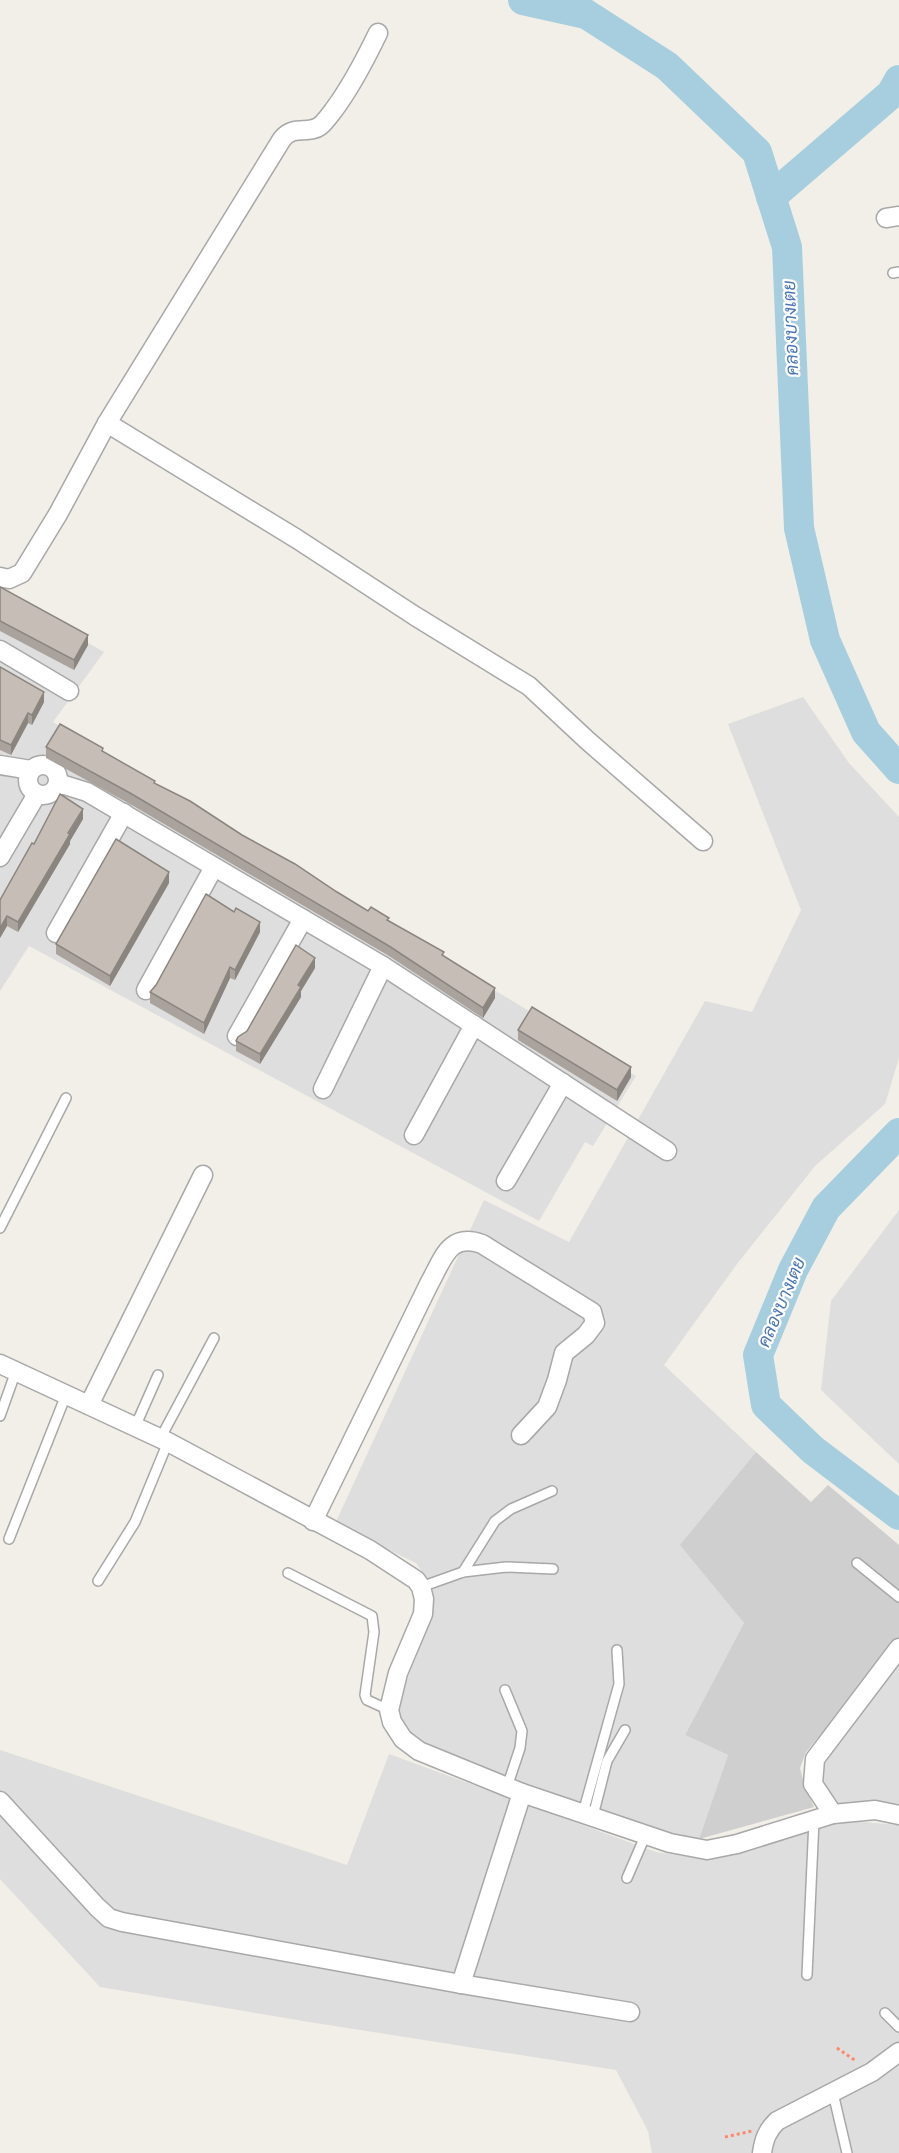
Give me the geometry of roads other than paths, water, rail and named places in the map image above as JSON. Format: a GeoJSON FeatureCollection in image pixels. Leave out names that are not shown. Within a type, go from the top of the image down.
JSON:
{"type":"FeatureCollection","features":[{"type":"Feature","properties":{"kind":"street"},"geometry":{"type":"LineString","coordinates":[[0,577],[9,579],[22,573],[58,514],[107,423],[282,139],[294,130],[316,128],[322,125],[357,75],[378,33]]}},
{"type":"Feature","properties":{"kind":"street"},"geometry":{"type":"LineString","coordinates":[[107,423],[297,539],[415,616],[529,686],[588,741],[703,841]]}},
{"type":"Feature","properties":{"kind":"street"},"geometry":{"type":"LineString","coordinates":[[0,650],[69,691]]}},
{"type":"Feature","properties":{"kind":"street"},"geometry":{"type":"LineString","coordinates":[[0,765],[31,770]]}},
{"type":"Feature","properties":{"kind":"street"},"geometry":{"type":"LineString","coordinates":[[50,765],[55,770],[58,783],[50,794],[37,794],[28,783],[31,770],[36,766],[50,765]]}},
{"type":"Feature","properties":{"kind":"street"},"geometry":{"type":"LineString","coordinates":[[58,783],[87,792],[383,966],[666,1151]]}},
{"type":"Feature","properties":{"kind":"street"},"geometry":{"type":"LineString","coordinates":[[0,857],[37,794]]}},
{"type":"Feature","properties":{"kind":"street"},"geometry":{"type":"LineString","coordinates":[[56,933],[124,813]]}},
{"type":"Feature","properties":{"kind":"street"},"geometry":{"type":"LineString","coordinates":[[146,990],[214,867]]}},
{"type":"Feature","properties":{"kind":"street"},"geometry":{"type":"LineString","coordinates":[[237,1036],[303,919]]}},
{"type":"Feature","properties":{"kind":"street"},"geometry":{"type":"LineString","coordinates":[[323,1089],[383,966]]}},
{"type":"Feature","properties":{"kind":"street"},"geometry":{"type":"LineString","coordinates":[[414,1135],[474,1025]]}},
{"type":"Feature","properties":{"kind":"street"},"geometry":{"type":"LineString","coordinates":[[506,1181],[563,1083]]}},
{"type":"Feature","properties":{"kind":"street"},"geometry":{"type":"LineString","coordinates":[[88,1405],[203,1175]]}},
{"type":"Feature","properties":{"kind":"street"},"geometry":{"type":"LineString","coordinates":[[313,1521],[429,1284],[454,1243],[462,1239],[482,1244],[592,1312],[595,1323],[586,1335],[564,1353],[547,1407],[521,1435]]}},
{"type":"Feature","properties":{"kind":"street"},"geometry":{"type":"LineString","coordinates":[[8,1368],[164,1441],[370,1550],[416,1580],[421,1587],[424,1599],[423,1614],[398,1673],[389,1710],[392,1722],[402,1739],[419,1751],[515,1790],[670,1843],[707,1850],[737,1844],[833,1814],[875,1810],[899,1815]]}},
{"type":"Feature","properties":{"kind":"street"},"geometry":{"type":"LineString","coordinates":[[833,1814],[813,1784],[815,1759],[899,1648]]}},
{"type":"Feature","properties":{"kind":"street"},"geometry":{"type":"LineString","coordinates":[[461,1984],[515,1790]]}},
{"type":"Feature","properties":{"kind":"street"},"geometry":{"type":"LineString","coordinates":[[0,1801],[109,1918],[461,1984],[630,2012]]}},
{"type":"Feature","properties":{"kind":"street"},"geometry":{"type":"LineString","coordinates":[[762,2153],[764,2140],[777,2121],[872,2072],[899,2052]]}},
{"type":"Feature","properties":{"kind":"lane"},"geometry":{"type":"LineString","coordinates":[[0,1228],[66,1098]]}},
{"type":"Feature","properties":{"kind":"lane"},"geometry":{"type":"LineString","coordinates":[[98,1581],[135,1522],[164,1441],[214,1338]]}},
{"type":"Feature","properties":{"kind":"lane"},"geometry":{"type":"LineString","coordinates":[[0,1416],[8,1368]]}},
{"type":"Feature","properties":{"kind":"lane"},"geometry":{"type":"LineString","coordinates":[[135,1427],[158,1375]]}},
{"type":"Feature","properties":{"kind":"lane"},"geometry":{"type":"LineString","coordinates":[[9,1539],[66,1395]]}},
{"type":"Feature","properties":{"kind":"lane"},"geometry":{"type":"LineString","coordinates":[[464,1572],[495,1521],[511,1509],[552,1491]]}},
{"type":"Feature","properties":{"kind":"lane"},"geometry":{"type":"LineString","coordinates":[[856,1563],[899,1597]]}},
{"type":"Feature","properties":{"kind":"lane"},"geometry":{"type":"LineString","coordinates":[[421,1587],[464,1572],[506,1567],[553,1569]]}},
{"type":"Feature","properties":{"kind":"lane"},"geometry":{"type":"LineString","coordinates":[[288,1573],[372,1616],[374,1632],[365,1695],[367,1700],[389,1710]]}},
{"type":"Feature","properties":{"kind":"lane"},"geometry":{"type":"LineString","coordinates":[[588,1815],[619,1684],[617,1650]]}},
{"type":"Feature","properties":{"kind":"lane"},"geometry":{"type":"LineString","coordinates":[[505,1690],[522,1731],[515,1790]]}},
{"type":"Feature","properties":{"kind":"lane"},"geometry":{"type":"LineString","coordinates":[[588,1815],[607,1761],[625,1730]]}},
{"type":"Feature","properties":{"kind":"lane"},"geometry":{"type":"LineString","coordinates":[[807,1975],[814,1820]]}},
{"type":"Feature","properties":{"kind":"lane"},"geometry":{"type":"LineString","coordinates":[[627,1878],[646,1834]]}},
{"type":"Feature","properties":{"kind":"lane"},"geometry":{"type":"LineString","coordinates":[[885,2013],[899,2027]]}},
{"type":"Feature","properties":{"kind":"lane"},"geometry":{"type":"LineString","coordinates":[[833,2092],[847,2153]]}},
{"type":"Feature","properties":{"kind":"waterway","name":"คลองบางเตย"},"geometry":{"type":"LineString","coordinates":[[523,0],[586,14],[667,66],[757,152],[787,247],[799,528],[825,640],[866,732],[899,769]]}},
{"type":"Feature","properties":{"kind":"waterway"},"geometry":{"type":"LineString","coordinates":[[771,197],[891,94],[899,80]]}},
{"type":"Feature","properties":{"kind":"waterway","name":"คลองบางเตย"},"geometry":{"type":"LineString","coordinates":[[899,1133],[826,1208],[793,1270],[758,1355],[766,1405],[813,1450],[899,1515]]}}]}
